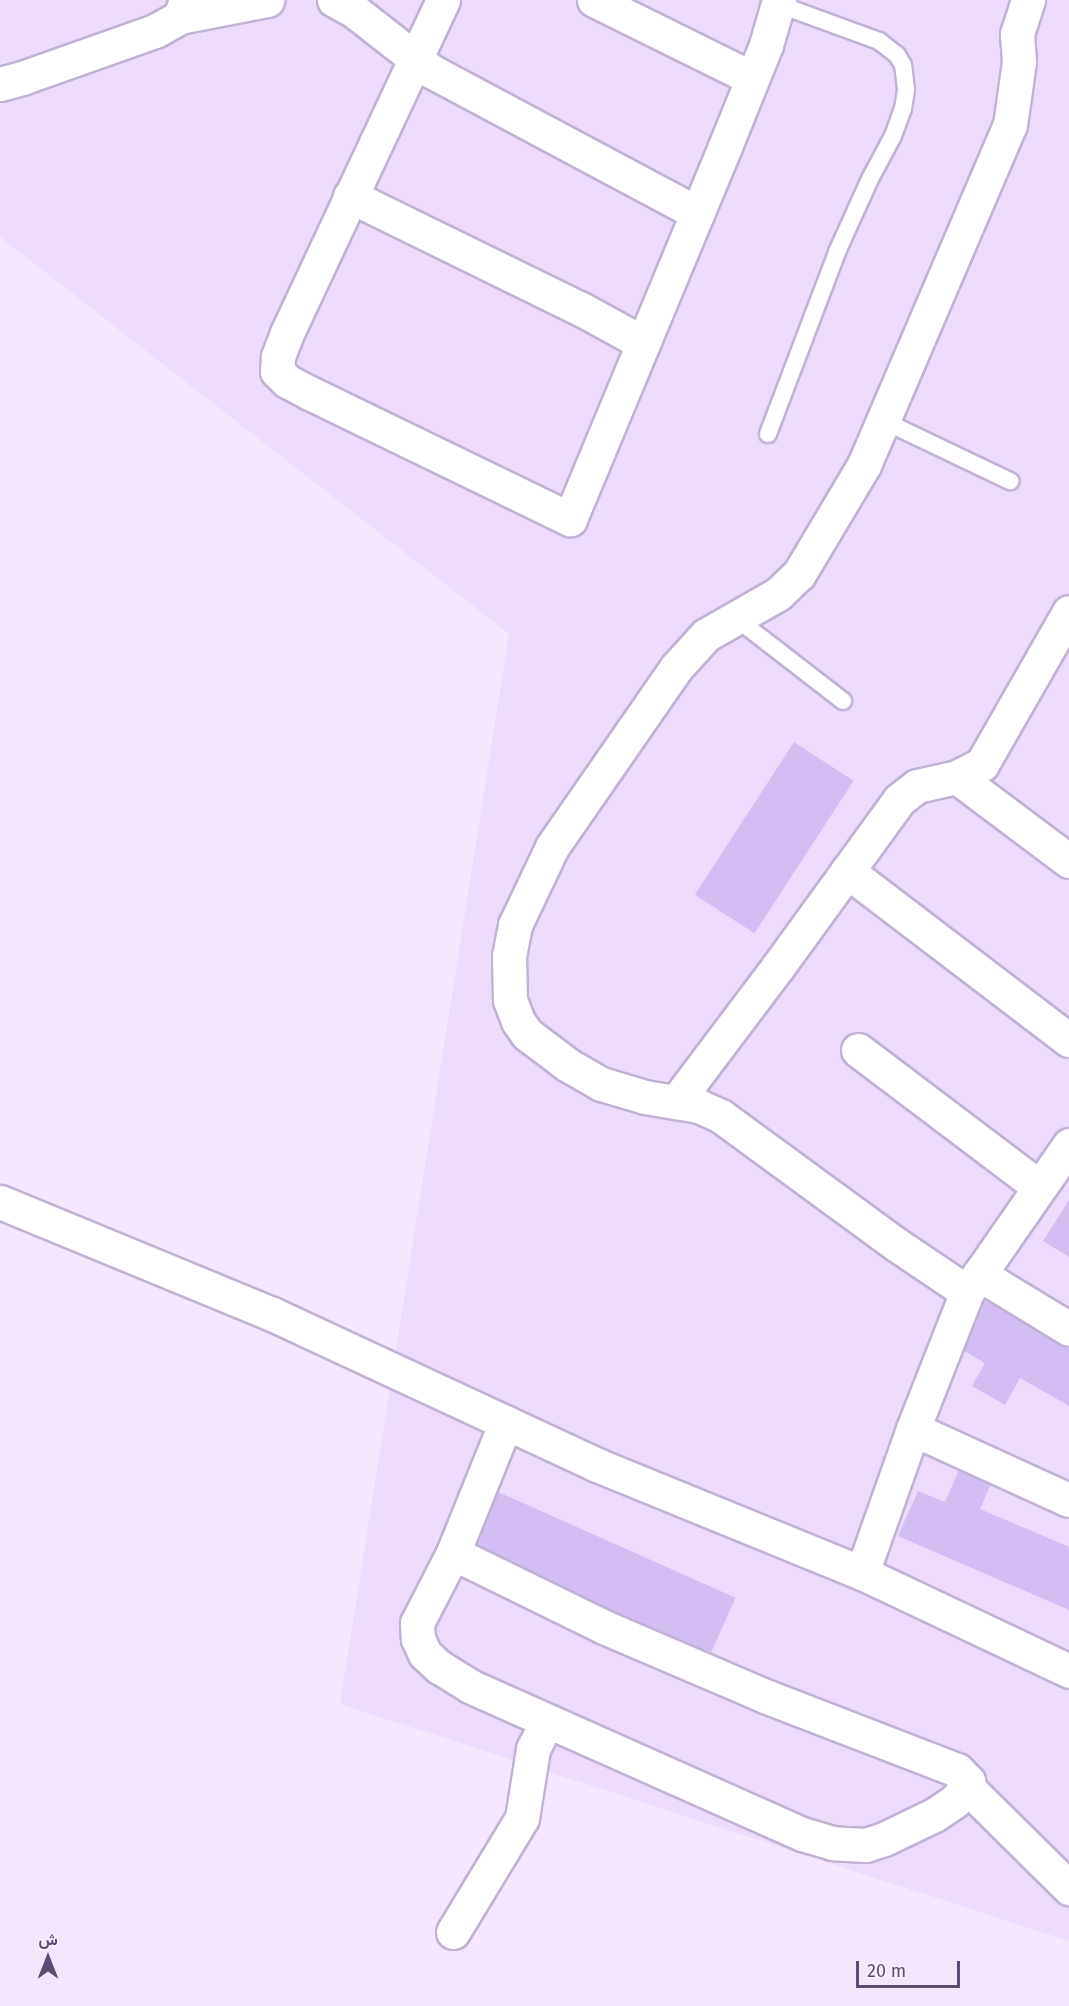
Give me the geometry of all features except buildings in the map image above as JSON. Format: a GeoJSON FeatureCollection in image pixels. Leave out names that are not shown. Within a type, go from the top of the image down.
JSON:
{"type":"FeatureCollection","features":[{"type":"Feature","properties":{"kind":"street"},"geometry":{"type":"LineString","coordinates":[[0,84],[155,31],[183,8],[267,0]]}},
{"type":"Feature","properties":{"kind":"street"},"geometry":{"type":"LineString","coordinates":[[334,0],[353,10],[416,61],[476,97],[697,213]]}},
{"type":"Feature","properties":{"kind":"street"},"geometry":{"type":"LineString","coordinates":[[443,0],[350,196],[278,357],[277,371],[286,381],[570,519],[752,78],[779,2]]}},
{"type":"Feature","properties":{"kind":"street"},"geometry":{"type":"LineString","coordinates":[[594,0],[752,78]]}},
{"type":"Feature","properties":{"kind":"street"},"geometry":{"type":"LineString","coordinates":[[1028,0],[1017,34],[1019,62],[1010,125],[860,474],[800,574],[778,594],[706,635],[676,668],[594,783],[552,847],[515,925],[509,956],[510,1000],[527,1034],[568,1065],[601,1084],[645,1097],[699,1106],[721,1116],[897,1245],[1069,1329]]}},
{"type":"Feature","properties":{"kind":"street"},"geometry":{"type":"LineString","coordinates":[[350,196],[581,309],[643,343]]}},
{"type":"Feature","properties":{"kind":"street"},"geometry":{"type":"LineString","coordinates":[[676,1102],[899,800],[917,786],[957,777],[982,764],[995,745],[1069,612]]}},
{"type":"Feature","properties":{"kind":"street"},"geometry":{"type":"LineString","coordinates":[[957,777],[1069,861]]}},
{"type":"Feature","properties":{"kind":"street"},"geometry":{"type":"LineString","coordinates":[[847,871],[1069,1040]]}},
{"type":"Feature","properties":{"kind":"street"},"geometry":{"type":"LineString","coordinates":[[858,1050],[1039,1187]]}},
{"type":"Feature","properties":{"kind":"street"},"geometry":{"type":"LineString","coordinates":[[862,1573],[913,1430],[973,1283],[1039,1187],[1065,1157]]}},
{"type":"Feature","properties":{"kind":"street"},"geometry":{"type":"LineString","coordinates":[[0,1202],[273,1314],[597,1465],[862,1573],[1069,1671]]}},
{"type":"Feature","properties":{"kind":"street"},"geometry":{"type":"LineString","coordinates":[[453,1553],[604,1627],[765,1696],[957,1770],[968,1781],[967,1787],[955,1801],[934,1815],[884,1839],[866,1845],[833,1844],[802,1834],[470,1686],[439,1667],[425,1654],[418,1639],[417,1623],[453,1553],[506,1422]]}},
{"type":"Feature","properties":{"kind":"street"},"geometry":{"type":"LineString","coordinates":[[913,1430],[1069,1500]]}},
{"type":"Feature","properties":{"kind":"street"},"geometry":{"type":"LineString","coordinates":[[453,1932],[522,1818],[533,1749],[548,1721]]}},
{"type":"Feature","properties":{"kind":"street"},"geometry":{"type":"LineString","coordinates":[[967,1787],[1069,1888]]}},
{"type":"Feature","properties":{"kind":"lane"},"geometry":{"type":"LineString","coordinates":[[768,435],[837,252],[870,179],[893,136],[903,109],[906,89],[903,65],[897,55],[879,41],[779,2]]}},
{"type":"Feature","properties":{"kind":"lane"},"geometry":{"type":"LineString","coordinates":[[884,421],[1010,481]]}},
{"type":"Feature","properties":{"kind":"lane"},"geometry":{"type":"LineString","coordinates":[[737,619],[843,700]]}},
{"type":"Feature","properties":{"kind":"shaded area"},"geometry":{"type":"Polygon","coordinates":[[[0,0],[1069,0],[1069,1941],[340,1704],[509,634],[0,237],[0,0]]]}}]}
